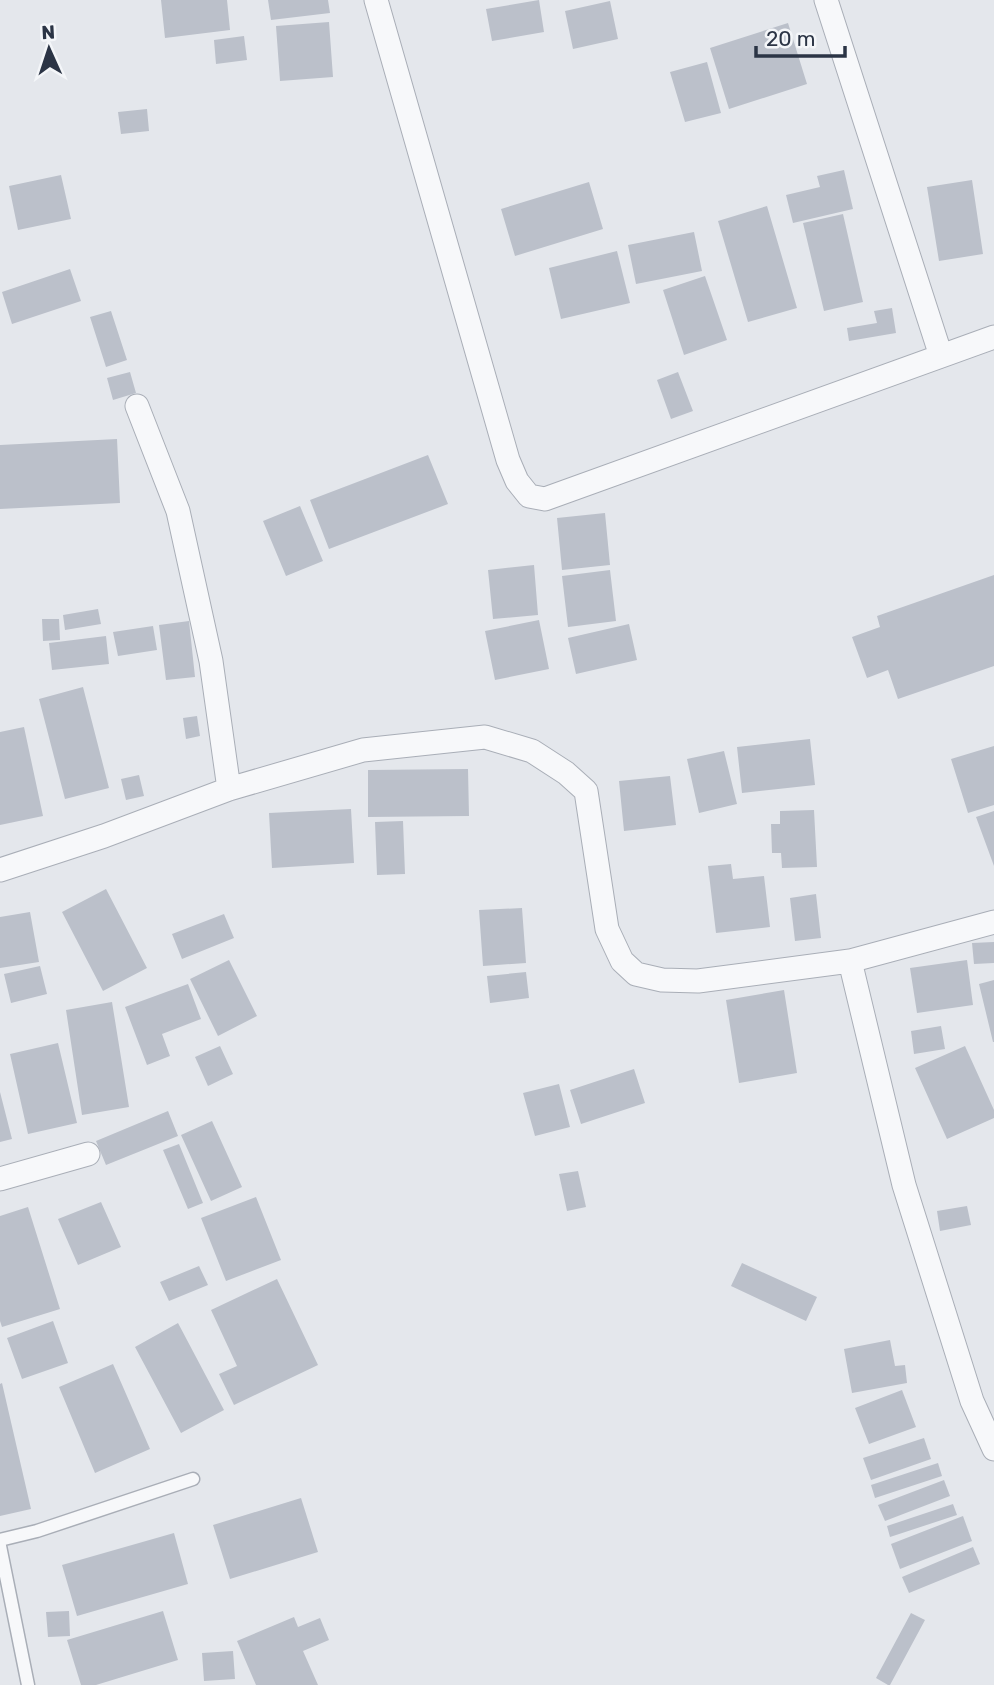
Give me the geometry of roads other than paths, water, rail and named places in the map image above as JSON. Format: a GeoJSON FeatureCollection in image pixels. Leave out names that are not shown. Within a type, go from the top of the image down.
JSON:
{"type":"FeatureCollection","features":[{"type":"Feature","properties":{"kind":"street"},"geometry":{"type":"LineString","coordinates":[[376,0],[508,460],[517,481],[530,495],[545,499],[994,337]]}},
{"type":"Feature","properties":{"kind":"street"},"geometry":{"type":"LineString","coordinates":[[826,0],[941,356]]}},
{"type":"Feature","properties":{"kind":"street"},"geometry":{"type":"LineString","coordinates":[[137,406],[178,512],[211,661],[229,789]]}},
{"type":"Feature","properties":{"kind":"street"},"geometry":{"type":"LineString","coordinates":[[0,870],[104,836],[229,789],[363,750],[485,737],[532,751],[566,773],[586,791],[607,929],[622,961],[636,974],[662,980],[698,981],[850,961],[994,922]]}},
{"type":"Feature","properties":{"kind":"street"},"geometry":{"type":"LineString","coordinates":[[850,961],[904,1185],[972,1401],[994,1449]]}},
{"type":"Feature","properties":{"kind":"street"},"geometry":{"type":"LineString","coordinates":[[0,1179],[88,1154]]}},
{"type":"Feature","properties":{"kind":"lane"},"geometry":{"type":"LineString","coordinates":[[0,1540],[37,1531],[193,1479]]}},
{"type":"Feature","properties":{"kind":"lane"},"geometry":{"type":"LineString","coordinates":[[0,1546],[28,1685]]}}]}
